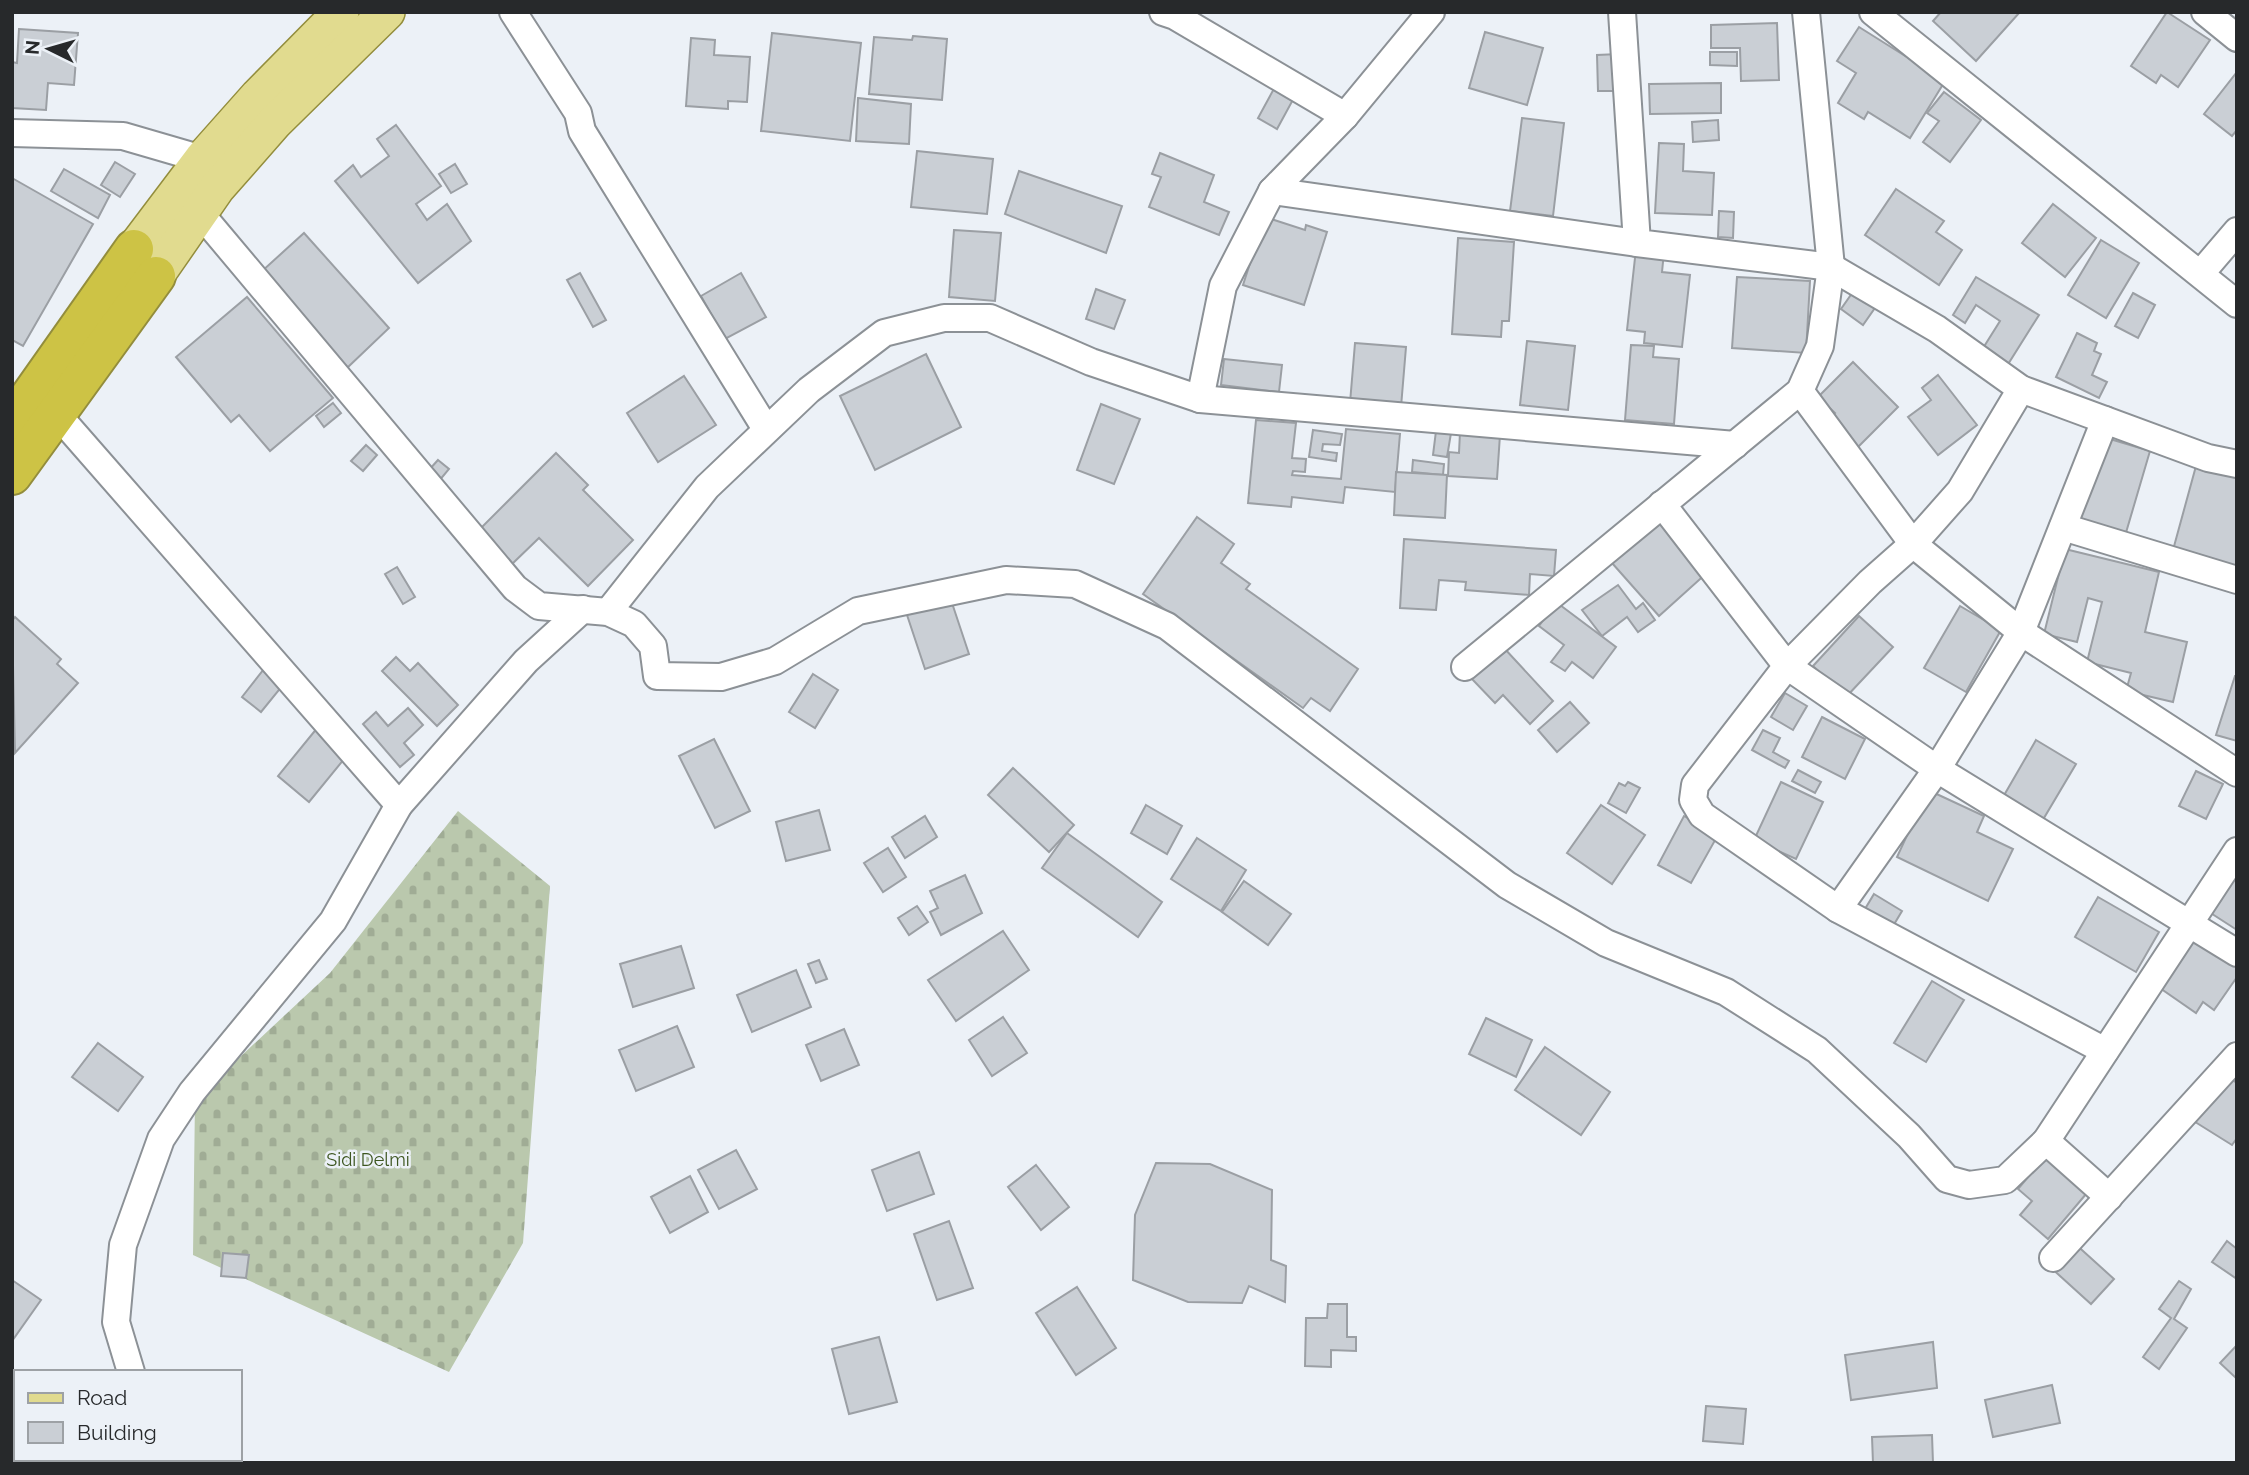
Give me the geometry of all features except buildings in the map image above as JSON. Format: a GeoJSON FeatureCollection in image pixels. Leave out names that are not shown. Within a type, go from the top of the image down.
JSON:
{"type":"FeatureCollection","features":[{"type":"Feature","properties":{"kind":"highway"},"geometry":{"type":"LineString","coordinates":[[12,475],[56,414],[145,262]]}},
{"type":"Feature","properties":{"kind":"highway"},"geometry":{"type":"LineString","coordinates":[[12,422],[145,262]]}},
{"type":"Feature","properties":{"kind":"main road"},"geometry":{"type":"LineString","coordinates":[[145,262],[202,159],[258,96],[341,12]]}},
{"type":"Feature","properties":{"kind":"main road"},"geometry":{"type":"LineString","coordinates":[[145,262],[200,213],[275,122],[387,12]]}},
{"type":"Feature","properties":{"kind":"street"},"geometry":{"type":"LineString","coordinates":[[513,12],[578,113],[582,131],[766,429]]}},
{"type":"Feature","properties":{"kind":"street"},"geometry":{"type":"LineString","coordinates":[[1163,12],[1175,16],[1345,116]]}},
{"type":"Feature","properties":{"kind":"street"},"geometry":{"type":"LineString","coordinates":[[1200,399],[1223,286],[1272,191],[1345,116],[1431,12]]}},
{"type":"Feature","properties":{"kind":"street"},"geometry":{"type":"LineString","coordinates":[[1622,12],[1637,243]]}},
{"type":"Feature","properties":{"kind":"street"},"geometry":{"type":"LineString","coordinates":[[1465,667],[1800,391],[1820,346],[1831,267],[1806,12]]}},
{"type":"Feature","properties":{"kind":"street"},"geometry":{"type":"LineString","coordinates":[[1873,12],[2237,304]]}},
{"type":"Feature","properties":{"kind":"street"},"geometry":{"type":"LineString","coordinates":[[2205,12],[2237,38]]}},
{"type":"Feature","properties":{"kind":"street"},"geometry":{"type":"LineString","coordinates":[[12,133],[123,136],[202,159]]}},
{"type":"Feature","properties":{"kind":"street"},"geometry":{"type":"LineString","coordinates":[[1272,191],[1637,243],[1831,267],[1937,329],[2021,389],[2208,458],[2237,464]]}},
{"type":"Feature","properties":{"kind":"street"},"geometry":{"type":"LineString","coordinates":[[200,213],[515,588],[539,606],[595,610],[634,624],[653,646],[657,676],[721,677],[775,661],[858,611],[1006,580],[1075,584],[1167,626],[1507,885],[1606,943],[1726,992],[1817,1050],[1909,1136],[1947,1179],[1969,1185],[2005,1180],[2046,1141],[2187,922],[2237,851]]}},
{"type":"Feature","properties":{"kind":"street"},"geometry":{"type":"LineString","coordinates":[[2201,273],[2237,231]]}},
{"type":"Feature","properties":{"kind":"street"},"geometry":{"type":"LineString","coordinates":[[130,1370],[116,1322],[123,1245],[161,1139],[192,1092],[333,921],[399,805],[526,661],[595,610],[707,487],[766,429],[809,390],[884,333],[944,318],[990,318],[1091,362],[1200,399],[1735,445]]}},
{"type":"Feature","properties":{"kind":"street"},"geometry":{"type":"LineString","coordinates":[[2021,389],[1960,491],[1913,544],[1870,582],[1787,666],[1695,785],[1693,800],[1702,815],[1838,909],[2105,1051]]}},
{"type":"Feature","properties":{"kind":"street"},"geometry":{"type":"LineString","coordinates":[[1800,391],[1913,544],[2021,632],[2237,773]]}},
{"type":"Feature","properties":{"kind":"street"},"geometry":{"type":"LineString","coordinates":[[56,414],[399,805]]}},
{"type":"Feature","properties":{"kind":"street"},"geometry":{"type":"LineString","coordinates":[[1838,909],[1937,769],[2021,632],[2105,420]]}},
{"type":"Feature","properties":{"kind":"street"},"geometry":{"type":"LineString","coordinates":[[1662,504],[1787,666],[1937,769],[2237,953]]}},
{"type":"Feature","properties":{"kind":"street"},"geometry":{"type":"LineString","coordinates":[[2063,527],[2237,580]]}},
{"type":"Feature","properties":{"kind":"street"},"geometry":{"type":"LineString","coordinates":[[2053,1258],[2237,1056]]}},
{"type":"Feature","properties":{"kind":"street"},"geometry":{"type":"LineString","coordinates":[[2046,1141],[2109,1197]]}},
{"type":"Feature","properties":{"kind":"green space","name":"Sidi Delmi"},"geometry":{"type":"Polygon","coordinates":[[[458,811],[550,886],[523,1243],[449,1372],[193,1255],[195,1099],[330,973],[458,811]]]}}]}
